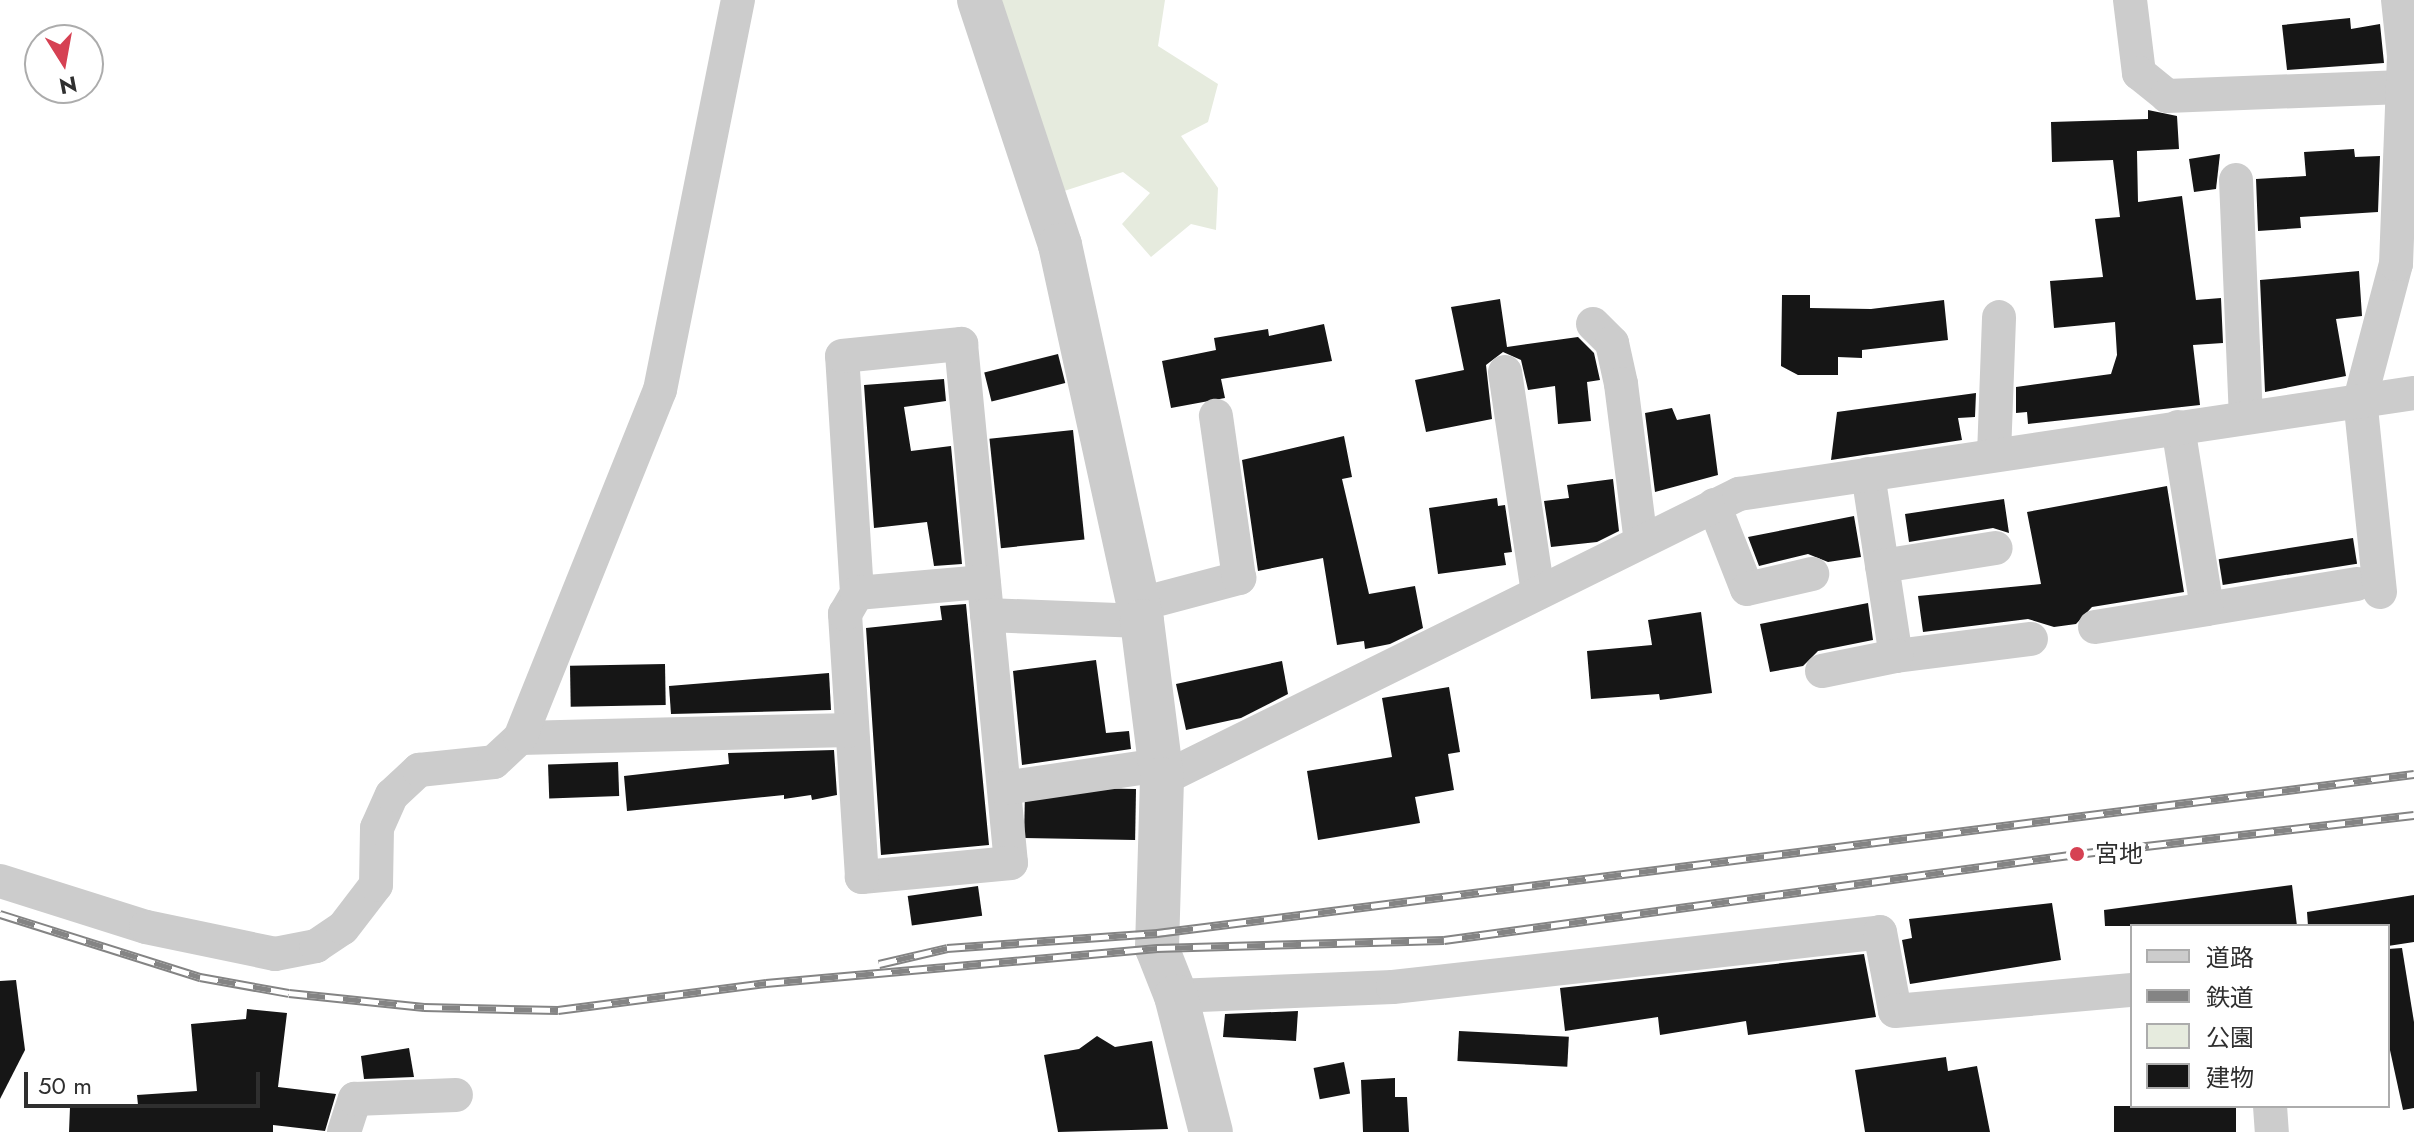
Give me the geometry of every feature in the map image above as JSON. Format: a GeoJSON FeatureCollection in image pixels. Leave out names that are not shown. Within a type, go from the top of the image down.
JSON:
{"type":"FeatureCollection","features":[{"type":"Feature","properties":{"kind":"street"},"geometry":{"type":"LineString","coordinates":[[0,881],[146,927],[275,954],[316,946],[343,928],[376,885],[377,828],[392,795],[419,770],[494,762],[520,738],[660,390],[738,0]]}},
{"type":"Feature","properties":{"kind":"street"},"geometry":{"type":"LineString","coordinates":[[979,0],[1060,245],[1140,613],[1160,772],[1157,948],[1176,996],[1211,1132]]}},
{"type":"Feature","properties":{"kind":"street"},"geometry":{"type":"LineString","coordinates":[[2130,0],[2139,73],[2167,96],[2407,66]]}},
{"type":"Feature","properties":{"kind":"street"},"geometry":{"type":"LineString","coordinates":[[2095,627],[2369,588],[2360,400],[2405,263],[2407,66],[2398,0]]}},
{"type":"Feature","properties":{"kind":"street"},"geometry":{"type":"LineString","coordinates":[[2236,180],[2246,417]]}},
{"type":"Feature","properties":{"kind":"street"},"geometry":{"type":"LineString","coordinates":[[1994,455],[1999,317]]}},
{"type":"Feature","properties":{"kind":"street"},"geometry":{"type":"LineString","coordinates":[[1593,324],[1612,343],[1621,384],[1641,542]]}},
{"type":"Feature","properties":{"kind":"street"},"geometry":{"type":"LineString","coordinates":[[961,344],[986,599],[1011,863],[862,877],[845,614],[857,593],[842,356],[961,344]]}},
{"type":"Feature","properties":{"kind":"street"},"geometry":{"type":"LineString","coordinates":[[1505,372],[1538,593]]}},
{"type":"Feature","properties":{"kind":"street"},"geometry":{"type":"LineString","coordinates":[[1004,788],[1160,772],[1739,494],[2414,393]]}},
{"type":"Feature","properties":{"kind":"street"},"geometry":{"type":"LineString","coordinates":[[857,593],[986,599],[1140,613],[1239,578],[1216,416]]}},
{"type":"Feature","properties":{"kind":"street"},"geometry":{"type":"LineString","coordinates":[[2178,427],[2207,609]]}},
{"type":"Feature","properties":{"kind":"street"},"geometry":{"type":"LineString","coordinates":[[1868,474],[1896,656]]}},
{"type":"Feature","properties":{"kind":"street"},"geometry":{"type":"LineString","coordinates":[[1714,505],[1747,589],[1812,574]]}},
{"type":"Feature","properties":{"kind":"street"},"geometry":{"type":"LineString","coordinates":[[1882,566],[1996,548]]}},
{"type":"Feature","properties":{"kind":"street"},"geometry":{"type":"LineString","coordinates":[[1822,671],[1896,656],[2031,639]]}},
{"type":"Feature","properties":{"kind":"street"},"geometry":{"type":"LineString","coordinates":[[520,738],[852,730]]}},
{"type":"Feature","properties":{"kind":"street"},"geometry":{"type":"LineString","coordinates":[[1176,996],[1393,987],[1880,932],[1895,1011],[2130,990]]}},
{"type":"Feature","properties":{"kind":"street"},"geometry":{"type":"LineString","coordinates":[[344,1132],[355,1099],[456,1095]]}},
{"type":"Feature","properties":{"kind":"street"},"geometry":{"type":"LineString","coordinates":[[2270,1108],[2272,1132]]}},
{"type":"Feature","properties":{"kind":"green space"},"geometry":{"type":"Polygon","coordinates":[[[995,0],[1165,0],[1158,46],[1218,84],[1208,122],[1181,136],[1218,188],[1216,230],[1191,224],[1151,257],[1122,224],[1150,193],[1123,172],[1061,192],[995,0]]]}},
{"type":"Feature","properties":{"kind":"building"},"geometry":{"type":"Polygon","coordinates":[[[2350,18],[2351,29],[2380,24],[2384,63],[2287,70],[2282,25],[2350,18]]]}},
{"type":"Feature","properties":{"kind":"building"},"geometry":{"type":"Polygon","coordinates":[[[2148,110],[2177,116],[2179,149],[2137,151],[2138,202],[2182,196],[2196,300],[2221,298],[2223,343],[2193,345],[2200,405],[2028,424],[2027,412],[2016,413],[2016,387],[2111,374],[2117,355],[2115,322],[2054,328],[2050,281],[2103,277],[2095,219],[2120,217],[2113,160],[2052,162],[2051,122],[2148,119],[2148,110]]]}},
{"type":"Feature","properties":{"kind":"building"},"geometry":{"type":"Polygon","coordinates":[[[2354,149],[2355,157],[2380,156],[2378,212],[2300,217],[2301,228],[2258,231],[2256,179],[2306,176],[2304,152],[2354,149]]]}},
{"type":"Feature","properties":{"kind":"building"},"geometry":{"type":"Polygon","coordinates":[[[2220,154],[2216,189],[2194,192],[2189,159],[2220,154]]]}},
{"type":"Feature","properties":{"kind":"building"},"geometry":{"type":"Polygon","coordinates":[[[2359,271],[2362,316],[2336,319],[2346,376],[2265,392],[2260,280],[2359,271]]]}},
{"type":"Feature","properties":{"kind":"building"},"geometry":{"type":"Polygon","coordinates":[[[1782,295],[1810,295],[1810,308],[1871,309],[1944,300],[1948,340],[1862,350],[1862,358],[1838,357],[1838,375],[1798,375],[1781,366],[1782,295]]]}},
{"type":"Feature","properties":{"kind":"building"},"geometry":{"type":"Polygon","coordinates":[[[1500,299],[1507,347],[1578,337],[1594,353],[1600,380],[1587,382],[1591,421],[1558,424],[1555,386],[1528,390],[1521,360],[1503,352],[1486,365],[1492,419],[1426,432],[1415,380],[1464,370],[1451,307],[1500,299]]]}},
{"type":"Feature","properties":{"kind":"building"},"geometry":{"type":"Polygon","coordinates":[[[1324,324],[1332,361],[1221,379],[1225,398],[1171,408],[1162,361],[1216,350],[1214,338],[1268,329],[1269,336],[1324,324]]]}},
{"type":"Feature","properties":{"kind":"building"},"geometry":{"type":"Polygon","coordinates":[[[1058,354],[1065,383],[992,401],[984,372],[1058,354]]]}},
{"type":"Feature","properties":{"kind":"building"},"geometry":{"type":"Polygon","coordinates":[[[944,379],[946,401],[904,407],[911,451],[951,446],[962,564],[934,566],[927,522],[874,528],[864,385],[944,379]]]}},
{"type":"Feature","properties":{"kind":"building"},"geometry":{"type":"Polygon","coordinates":[[[1976,393],[1975,417],[1958,418],[1962,440],[1831,460],[1837,412],[1976,393]]]}},
{"type":"Feature","properties":{"kind":"building"},"geometry":{"type":"Polygon","coordinates":[[[1672,408],[1677,420],[1710,414],[1718,475],[1655,492],[1645,413],[1672,408]]]}},
{"type":"Feature","properties":{"kind":"building"},"geometry":{"type":"Polygon","coordinates":[[[1073,430],[1084,539],[1001,548],[989,439],[1073,430]]]}},
{"type":"Feature","properties":{"kind":"building"},"geometry":{"type":"Polygon","coordinates":[[[1344,436],[1352,477],[1342,479],[1369,594],[1415,586],[1423,628],[1390,644],[1365,649],[1364,641],[1337,645],[1323,558],[1258,571],[1242,460],[1344,436]]]}},
{"type":"Feature","properties":{"kind":"building"},"geometry":{"type":"Polygon","coordinates":[[[1613,479],[1619,531],[1597,542],[1551,547],[1544,501],[1569,498],[1567,485],[1613,479]]]}},
{"type":"Feature","properties":{"kind":"building"},"geometry":{"type":"Polygon","coordinates":[[[2167,486],[2184,592],[2092,607],[2076,624],[2054,627],[2028,619],[1923,632],[1918,596],[2041,584],[2027,512],[2167,486]]]}},
{"type":"Feature","properties":{"kind":"building"},"geometry":{"type":"Polygon","coordinates":[[[1497,498],[1498,506],[1505,505],[1512,552],[1504,553],[1506,565],[1438,574],[1429,508],[1497,498]]]}},
{"type":"Feature","properties":{"kind":"building"},"geometry":{"type":"Polygon","coordinates":[[[2004,499],[2009,533],[1993,528],[1909,542],[1905,514],[2004,499]]]}},
{"type":"Feature","properties":{"kind":"building"},"geometry":{"type":"Polygon","coordinates":[[[1854,516],[1861,557],[1828,562],[1808,554],[1759,566],[1748,537],[1854,516]]]}},
{"type":"Feature","properties":{"kind":"building"},"geometry":{"type":"Polygon","coordinates":[[[2353,538],[2357,564],[2223,585],[2219,559],[2353,538]]]}},
{"type":"Feature","properties":{"kind":"building"},"geometry":{"type":"Polygon","coordinates":[[[1868,603],[1873,640],[1818,651],[1803,666],[1770,672],[1760,624],[1868,603]]]}},
{"type":"Feature","properties":{"kind":"building"},"geometry":{"type":"Polygon","coordinates":[[[966,604],[989,845],[881,855],[866,628],[942,620],[940,606],[966,604]]]}},
{"type":"Feature","properties":{"kind":"building"},"geometry":{"type":"Polygon","coordinates":[[[1701,612],[1712,693],[1660,700],[1659,694],[1591,699],[1587,651],[1652,645],[1648,620],[1701,612]]]}},
{"type":"Feature","properties":{"kind":"building"},"geometry":{"type":"Polygon","coordinates":[[[1096,660],[1106,733],[1129,731],[1131,749],[1022,765],[1013,671],[1096,660]]]}},
{"type":"Feature","properties":{"kind":"building"},"geometry":{"type":"Polygon","coordinates":[[[1282,661],[1288,694],[1241,718],[1186,730],[1176,684],[1282,661]]]}},
{"type":"Feature","properties":{"kind":"building"},"geometry":{"type":"Polygon","coordinates":[[[665,664],[666,705],[571,707],[570,666],[665,664]]]}},
{"type":"Feature","properties":{"kind":"building"},"geometry":{"type":"Polygon","coordinates":[[[829,673],[831,710],[671,714],[669,686],[829,673]]]}},
{"type":"Feature","properties":{"kind":"building"},"geometry":{"type":"Polygon","coordinates":[[[1449,687],[1460,752],[1448,754],[1454,790],[1415,797],[1420,823],[1318,840],[1307,771],[1392,757],[1382,698],[1449,687]]]}},
{"type":"Feature","properties":{"kind":"building"},"geometry":{"type":"Polygon","coordinates":[[[834,750],[837,795],[812,800],[811,795],[784,799],[784,795],[627,811],[624,776],[729,764],[728,753],[834,750]]]}},
{"type":"Feature","properties":{"kind":"building"},"geometry":{"type":"Polygon","coordinates":[[[618,762],[619,796],[549,798],[548,764],[618,762]]]}},
{"type":"Feature","properties":{"kind":"building"},"geometry":{"type":"Polygon","coordinates":[[[1025,787],[1136,789],[1135,840],[1024,838],[1025,787]]]}},
{"type":"Feature","properties":{"kind":"building"},"geometry":{"type":"Polygon","coordinates":[[[2292,885],[2297,924],[2105,926],[2104,910],[2292,885]]]}},
{"type":"Feature","properties":{"kind":"building"},"geometry":{"type":"Polygon","coordinates":[[[978,886],[982,916],[912,926],[908,896],[978,886]]]}},
{"type":"Feature","properties":{"kind":"building"},"geometry":{"type":"Polygon","coordinates":[[[2414,895],[2414,942],[2390,946],[2390,924],[2308,924],[2307,912],[2414,895]]]}},
{"type":"Feature","properties":{"kind":"building"},"geometry":{"type":"Polygon","coordinates":[[[2052,903],[2061,960],[1910,984],[1902,940],[1912,938],[1909,919],[2052,903]]]}},
{"type":"Feature","properties":{"kind":"building"},"geometry":{"type":"Polygon","coordinates":[[[2402,948],[2414,1022],[2414,1108],[2403,1110],[2390,1050],[2390,949],[2402,948]]]}},
{"type":"Feature","properties":{"kind":"building"},"geometry":{"type":"Polygon","coordinates":[[[1864,954],[1876,1017],[1748,1035],[1746,1021],[1660,1035],[1658,1017],[1565,1031],[1560,988],[1864,954]]]}},
{"type":"Feature","properties":{"kind":"building"},"geometry":{"type":"Polygon","coordinates":[[[16,980],[25,1050],[0,1099],[0,981],[16,980]]]}},
{"type":"Feature","properties":{"kind":"building"},"geometry":{"type":"Polygon","coordinates":[[[247,1009],[287,1013],[278,1087],[336,1094],[325,1131],[273,1125],[273,1132],[69,1132],[70,1107],[138,1105],[137,1095],[197,1091],[191,1024],[246,1019],[247,1009]]]}},
{"type":"Feature","properties":{"kind":"building"},"geometry":{"type":"Polygon","coordinates":[[[1298,1011],[1296,1041],[1223,1037],[1225,1014],[1298,1011]]]}},
{"type":"Feature","properties":{"kind":"building"},"geometry":{"type":"Polygon","coordinates":[[[1459,1031],[1569,1037],[1567,1067],[1457,1061],[1459,1031]]]}},
{"type":"Feature","properties":{"kind":"building"},"geometry":{"type":"Polygon","coordinates":[[[1097,1036],[1115,1047],[1152,1041],[1168,1129],[1058,1132],[1044,1055],[1079,1049],[1097,1036]]]}},
{"type":"Feature","properties":{"kind":"building"},"geometry":{"type":"Polygon","coordinates":[[[409,1048],[414,1077],[364,1079],[361,1056],[409,1048]]]}},
{"type":"Feature","properties":{"kind":"building"},"geometry":{"type":"Polygon","coordinates":[[[1946,1057],[1948,1071],[1977,1066],[1990,1132],[1865,1132],[1855,1070],[1946,1057]]]}},
{"type":"Feature","properties":{"kind":"building"},"geometry":{"type":"Polygon","coordinates":[[[1344,1062],[1350,1093],[1320,1099],[1314,1068],[1344,1062]]]}},
{"type":"Feature","properties":{"kind":"building"},"geometry":{"type":"Polygon","coordinates":[[[1395,1078],[1395,1097],[1407,1097],[1409,1132],[1363,1132],[1361,1080],[1395,1078]]]}},
{"type":"Feature","properties":{"kind":"building"},"geometry":{"type":"Polygon","coordinates":[[[2114,1106],[2236,1108],[2236,1132],[2114,1132],[2114,1106]]]}},
{"type":"Feature","properties":{"kind":"railway"},"geometry":{"type":"LineString","coordinates":[[879,964],[947,948],[1157,933],[2414,774]]}},
{"type":"Feature","properties":{"kind":"railway"},"geometry":{"type":"LineString","coordinates":[[0,914],[200,977],[289,993],[424,1007],[558,1010],[766,983],[1157,948],[1444,940],[2077,854],[2414,815]]}},
{"type":"Feature","properties":{"kind":"place","name":"宮地"},"geometry":{"type":"Point","coordinates":[2077,854]}}]}
